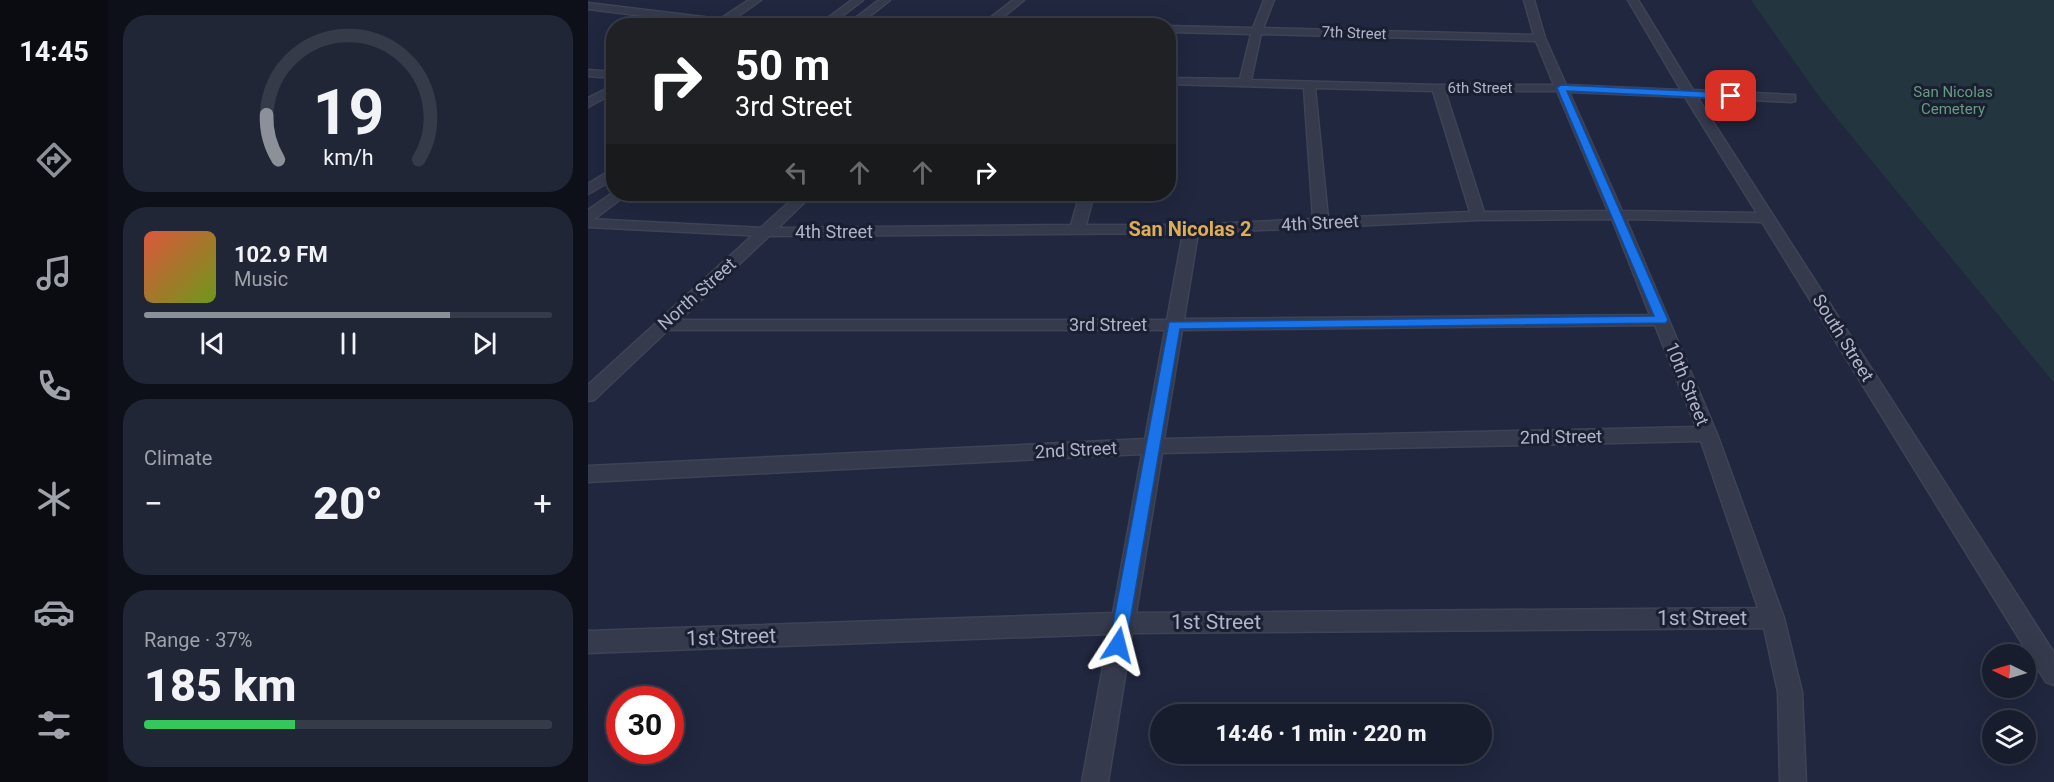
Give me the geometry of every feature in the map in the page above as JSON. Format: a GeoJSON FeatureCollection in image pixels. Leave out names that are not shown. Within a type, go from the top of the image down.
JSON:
{"type":"FeatureCollection","features":[{"type":"Feature","properties":{"kind":"street"},"geometry":{"type":"LineString","coordinates":[[728,18],[756,0]]}},
{"type":"Feature","properties":{"kind":"street"},"geometry":{"type":"LineString","coordinates":[[833,18],[858,0]]}},
{"type":"Feature","properties":{"kind":"street"},"geometry":{"type":"LineString","coordinates":[[861,18],[885,0]]}},
{"type":"Feature","properties":{"kind":"street"},"geometry":{"type":"LineString","coordinates":[[995,18],[1019,0]]}},
{"type":"Feature","properties":{"kind":"street"},"geometry":{"type":"LineString","coordinates":[[1245,82],[1257,31],[1269,0]]}},
{"type":"Feature","properties":{"kind":"street","name":"10th Street"},"geometry":{"type":"LineString","coordinates":[[1529,0],[1540,38],[1662,320],[1708,434],[1773,618],[1790,692],[1793,782]]}},
{"type":"Feature","properties":{"kind":"street","name":"South Street"},"geometry":{"type":"LineString","coordinates":[[1633,0],[1690,95],[2054,674]]}},
{"type":"Feature","properties":{"kind":"street"},"geometry":{"type":"LineString","coordinates":[[588,6],[675,18]]}},
{"type":"Feature","properties":{"kind":"street","name":"7th Street"},"geometry":{"type":"LineString","coordinates":[[1176,29],[1540,38]]}},
{"type":"Feature","properties":{"kind":"street"},"geometry":{"type":"LineString","coordinates":[[588,73],[606,74]]}},
{"type":"Feature","properties":{"kind":"street","name":"6th Street"},"geometry":{"type":"LineString","coordinates":[[1176,81],[1438,88],[1561,88],[1791,98]]}},
{"type":"Feature","properties":{"kind":"street"},"geometry":{"type":"LineString","coordinates":[[1309,84],[1321,223]]}},
{"type":"Feature","properties":{"kind":"street"},"geometry":{"type":"LineString","coordinates":[[1438,88],[1478,216]]}},
{"type":"Feature","properties":{"kind":"street"},"geometry":{"type":"LineString","coordinates":[[588,103],[606,93]]}},
{"type":"Feature","properties":{"kind":"street"},"geometry":{"type":"LineString","coordinates":[[588,190],[606,178]]}},
{"type":"Feature","properties":{"kind":"street"},"geometry":{"type":"LineString","coordinates":[[588,217],[610,201]]}},
{"type":"Feature","properties":{"kind":"street","name":"North Street"},"geometry":{"type":"LineString","coordinates":[[588,395],[798,201]]}},
{"type":"Feature","properties":{"kind":"street"},"geometry":{"type":"LineString","coordinates":[[1077,230],[1085,201]]}},
{"type":"Feature","properties":{"kind":"street","name":"4th Street"},"geometry":{"type":"LineString","coordinates":[[588,223],[764,232],[1191,229],[1478,216],[1617,215],[1768,218]]}},
{"type":"Feature","properties":{"kind":"street"},"geometry":{"type":"LineString","coordinates":[[1095,782],[1191,229]]}},
{"type":"Feature","properties":{"kind":"street","name":"3rd Street"},"geometry":{"type":"LineString","coordinates":[[662,325],[1174,325],[1662,320]]}},
{"type":"Feature","properties":{"kind":"street","name":"2nd Street"},"geometry":{"type":"LineString","coordinates":[[588,474],[1153,446],[1708,434]]}},
{"type":"Feature","properties":{"kind":"street","name":"1st Street"},"geometry":{"type":"LineString","coordinates":[[588,642],[1121,623],[1773,618]]}},
{"type":"Feature","properties":{"kind":"green space","name":"San Nicolas Cemetery"},"geometry":{"type":"Polygon","coordinates":[[[1751,0],[2054,0],[2054,383],[1821,99],[1751,0]]]}},
{"type":"Feature","properties":{"kind":"district","name":"San Nicolas 2"},"geometry":{"type":"Point","coordinates":[1190,229]}},
{"type":"Feature","properties":{"kind":"route"},"geometry":{"type":"LineString","coordinates":[[1118,645],[1174,325],[1662,320],[1561,88],[1731,96]]}}]}
